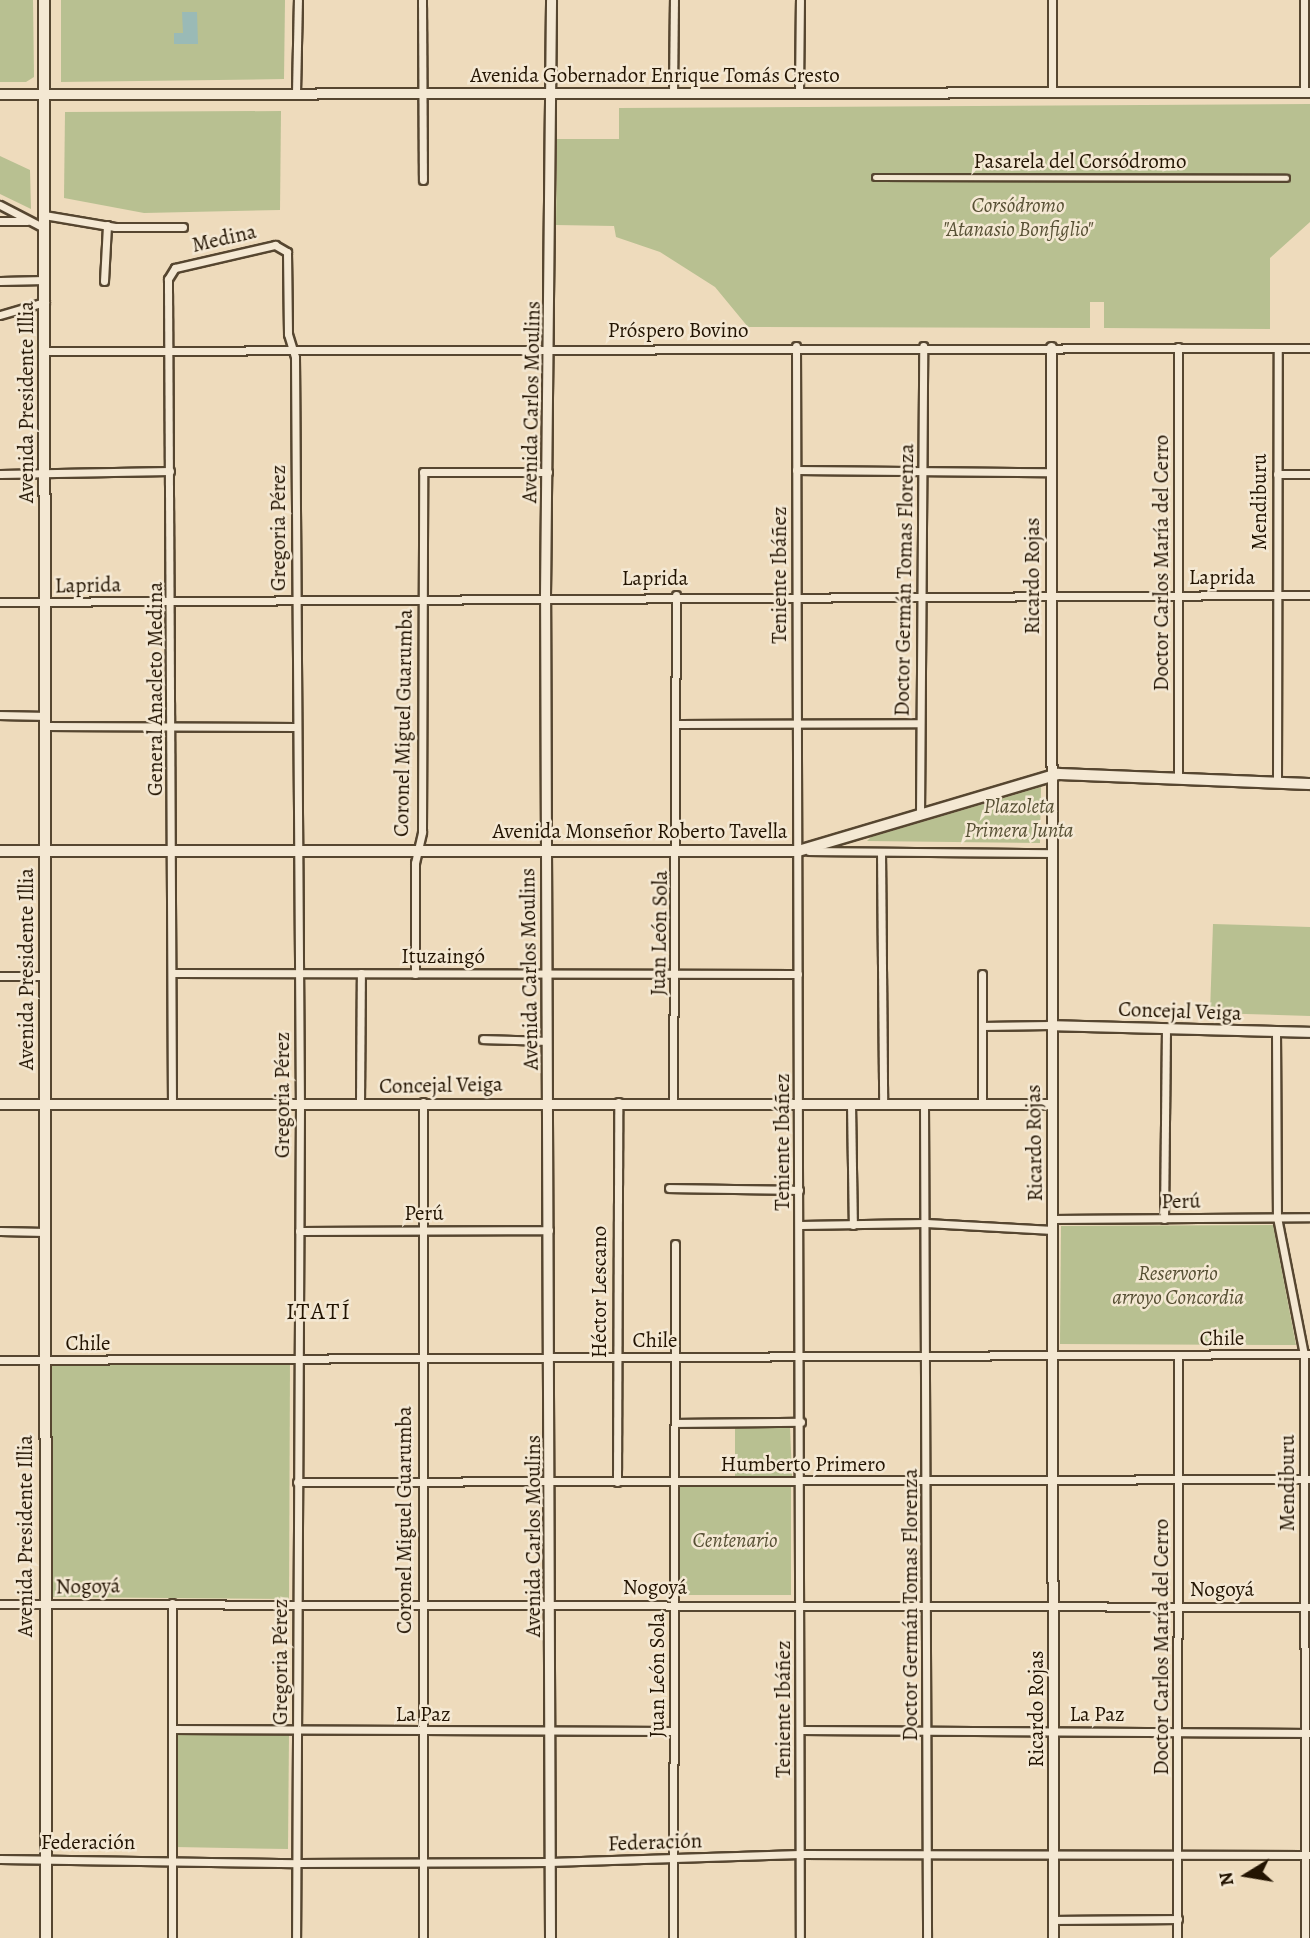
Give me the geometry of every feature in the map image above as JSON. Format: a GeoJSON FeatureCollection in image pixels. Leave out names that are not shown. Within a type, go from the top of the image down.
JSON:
{"type":"FeatureCollection","features":[{"type":"Feature","properties":{"kind":"main road","name":"Avenida Presidente Illia"},"geometry":{"type":"LineString","coordinates":[[44,0],[46,1360],[43,1604],[46,1938]]}},
{"type":"Feature","properties":{"kind":"main road","name":"Avenida Monseñor Roberto Tavella"},"geometry":{"type":"LineString","coordinates":[[0,851],[798,851],[1049,777],[1076,774],[1310,784]]}},
{"type":"Feature","properties":{"kind":"street"},"geometry":{"type":"LineString","coordinates":[[296,93],[298,0]]}},
{"type":"Feature","properties":{"kind":"street"},"geometry":{"type":"LineString","coordinates":[[422,0],[423,180]]}},
{"type":"Feature","properties":{"kind":"street","name":"Avenida Carlos Moulins"},"geometry":{"type":"LineString","coordinates":[[550,1938],[551,1482],[544,596],[548,472],[551,0]]}},
{"type":"Feature","properties":{"kind":"street"},"geometry":{"type":"LineString","coordinates":[[673,93],[674,0]]}},
{"type":"Feature","properties":{"kind":"street"},"geometry":{"type":"LineString","coordinates":[[799,92],[800,0]]}},
{"type":"Feature","properties":{"kind":"street"},"geometry":{"type":"LineString","coordinates":[[1052,0],[1052,92]]}},
{"type":"Feature","properties":{"kind":"street"},"geometry":{"type":"LineString","coordinates":[[1304,0],[1307,92]]}},
{"type":"Feature","properties":{"kind":"street","name":"Avenida Gobernador Enrique Tomás Cresto"},"geometry":{"type":"LineString","coordinates":[[0,94],[1307,92]]}},
{"type":"Feature","properties":{"kind":"street","name":"Pasarela del Corsódromo"},"geometry":{"type":"LineString","coordinates":[[875,177],[1286,178]]}},
{"type":"Feature","properties":{"kind":"street"},"geometry":{"type":"LineString","coordinates":[[0,205],[44,228]]}},
{"type":"Feature","properties":{"kind":"street"},"geometry":{"type":"LineString","coordinates":[[44,215],[107,225],[183,227]]}},
{"type":"Feature","properties":{"kind":"street"},"geometry":{"type":"LineString","coordinates":[[0,221],[28,221]]}},
{"type":"Feature","properties":{"kind":"street"},"geometry":{"type":"LineString","coordinates":[[104,281],[107,225]]}},
{"type":"Feature","properties":{"kind":"street","name":"Medina"},"geometry":{"type":"LineString","coordinates":[[169,274],[205,259],[275,244],[287,252]]}},
{"type":"Feature","properties":{"kind":"street","name":"Gregoria Pérez"},"geometry":{"type":"LineString","coordinates":[[287,252],[288,334],[293,350],[300,1104],[296,1938]]}},
{"type":"Feature","properties":{"kind":"street","name":"General Anacleto Medina"},"geometry":{"type":"LineString","coordinates":[[169,274],[174,851],[172,1104]]}},
{"type":"Feature","properties":{"kind":"street"},"geometry":{"type":"LineString","coordinates":[[0,281],[45,281]]}},
{"type":"Feature","properties":{"kind":"street"},"geometry":{"type":"LineString","coordinates":[[0,315],[46,302]]}},
{"type":"Feature","properties":{"kind":"street","name":"Próspero Bovino"},"geometry":{"type":"LineString","coordinates":[[46,351],[796,346],[1310,348]]}},
{"type":"Feature","properties":{"kind":"street","name":"Teniente Ibáñez"},"geometry":{"type":"LineString","coordinates":[[796,346],[801,1422],[800,1938]]}},
{"type":"Feature","properties":{"kind":"street","name":"Doctor Germán Tomas Florenza"},"geometry":{"type":"LineString","coordinates":[[920,815],[923,346]]}},
{"type":"Feature","properties":{"kind":"street","name":"Ricardo Rojas"},"geometry":{"type":"LineString","coordinates":[[1051,347],[1049,853],[1055,1480],[1053,1938]]}},
{"type":"Feature","properties":{"kind":"street","name":"Doctor Carlos María del Cerro"},"geometry":{"type":"LineString","coordinates":[[1178,347],[1178,779]]}},
{"type":"Feature","properties":{"kind":"street","name":"Mendiburu"},"geometry":{"type":"LineString","coordinates":[[1277,783],[1278,348]]}},
{"type":"Feature","properties":{"kind":"street"},"geometry":{"type":"LineString","coordinates":[[796,470],[1050,472]]}},
{"type":"Feature","properties":{"kind":"street"},"geometry":{"type":"LineString","coordinates":[[0,474],[170,471]]}},
{"type":"Feature","properties":{"kind":"street","name":"Coronel Miguel Guarumba"},"geometry":{"type":"LineString","coordinates":[[415,974],[419,850],[422,832],[423,472],[548,472]]}},
{"type":"Feature","properties":{"kind":"street"},"geometry":{"type":"LineString","coordinates":[[1277,474],[1310,474]]}},
{"type":"Feature","properties":{"kind":"street","name":"Laprida"},"geometry":{"type":"LineString","coordinates":[[0,602],[676,595],[1310,595]]}},
{"type":"Feature","properties":{"kind":"street","name":"Juan León Sola"},"geometry":{"type":"LineString","coordinates":[[673,1103],[678,850],[676,595]]}},
{"type":"Feature","properties":{"kind":"street"},"geometry":{"type":"LineString","coordinates":[[0,715],[45,721],[173,727],[297,727]]}},
{"type":"Feature","properties":{"kind":"street"},"geometry":{"type":"LineString","coordinates":[[677,724],[920,723]]}},
{"type":"Feature","properties":{"kind":"street"},"geometry":{"type":"LineString","coordinates":[[798,851],[1049,853]]}},
{"type":"Feature","properties":{"kind":"street"},"geometry":{"type":"LineString","coordinates":[[881,852],[883,1104]]}},
{"type":"Feature","properties":{"kind":"street","name":"Ituzaingó"},"geometry":{"type":"LineString","coordinates":[[173,973],[798,974]]}},
{"type":"Feature","properties":{"kind":"street"},"geometry":{"type":"LineString","coordinates":[[360,1103],[361,973]]}},
{"type":"Feature","properties":{"kind":"street"},"geometry":{"type":"LineString","coordinates":[[982,974],[982,1104]]}},
{"type":"Feature","properties":{"kind":"street"},"geometry":{"type":"LineString","coordinates":[[0,976],[45,976]]}},
{"type":"Feature","properties":{"kind":"street"},"geometry":{"type":"LineString","coordinates":[[982,1026],[1050,1025]]}},
{"type":"Feature","properties":{"kind":"street","name":"Concejal Veiga"},"geometry":{"type":"LineString","coordinates":[[1050,1025],[1310,1032]]}},
{"type":"Feature","properties":{"kind":"street"},"geometry":{"type":"LineString","coordinates":[[1164,1219],[1166,1028]]}},
{"type":"Feature","properties":{"kind":"street","name":"Mendiburu"},"geometry":{"type":"LineString","coordinates":[[1276,1031],[1277,1217],[1307,1354],[1305,1938]]}},
{"type":"Feature","properties":{"kind":"street"},"geometry":{"type":"LineString","coordinates":[[483,1040],[547,1041]]}},
{"type":"Feature","properties":{"kind":"street","name":"Concejal Veiga"},"geometry":{"type":"LineString","coordinates":[[0,1104],[547,1101],[1051,1104]]}},
{"type":"Feature","properties":{"kind":"street","name":"Coronel Miguel Guarumba"},"geometry":{"type":"LineString","coordinates":[[423,1102],[423,1938]]}},
{"type":"Feature","properties":{"kind":"street","name":"Héctor Lescano"},"geometry":{"type":"LineString","coordinates":[[617,1482],[618,1102]]}},
{"type":"Feature","properties":{"kind":"street"},"geometry":{"type":"LineString","coordinates":[[851,1104],[853,1225]]}},
{"type":"Feature","properties":{"kind":"street","name":"Doctor Germán Tomas Florenza"},"geometry":{"type":"LineString","coordinates":[[925,1104],[928,1938]]}},
{"type":"Feature","properties":{"kind":"street"},"geometry":{"type":"LineString","coordinates":[[670,1188],[799,1190]]}},
{"type":"Feature","properties":{"kind":"street","name":"Perú"},"geometry":{"type":"LineString","coordinates":[[1052,1219],[1310,1217]]}},
{"type":"Feature","properties":{"kind":"street"},"geometry":{"type":"LineString","coordinates":[[800,1225],[926,1223],[1052,1230]]}},
{"type":"Feature","properties":{"kind":"street","name":"Perú"},"geometry":{"type":"LineString","coordinates":[[299,1231],[549,1230]]}},
{"type":"Feature","properties":{"kind":"street"},"geometry":{"type":"LineString","coordinates":[[0,1231],[45,1232]]}},
{"type":"Feature","properties":{"kind":"street","name":"Juan León Sola"},"geometry":{"type":"LineString","coordinates":[[673,1938],[671,1860],[674,1731],[675,1244]]}},
{"type":"Feature","properties":{"kind":"street","name":"Chile"},"geometry":{"type":"LineString","coordinates":[[0,1360],[926,1358],[1307,1354]]}},
{"type":"Feature","properties":{"kind":"street","name":"Doctor Carlos María del Cerro"},"geometry":{"type":"LineString","coordinates":[[1177,1938],[1178,1356]]}},
{"type":"Feature","properties":{"kind":"street"},"geometry":{"type":"LineString","coordinates":[[675,1423],[801,1422]]}},
{"type":"Feature","properties":{"kind":"street","name":"Humberto Primero"},"geometry":{"type":"LineString","coordinates":[[297,1482],[1308,1479]]}},
{"type":"Feature","properties":{"kind":"street"},"geometry":{"type":"LineString","coordinates":[[172,1938],[173,1603]]}},
{"type":"Feature","properties":{"kind":"street","name":"Nogoyá"},"geometry":{"type":"LineString","coordinates":[[0,1604],[1307,1607]]}},
{"type":"Feature","properties":{"kind":"street","name":"La Paz"},"geometry":{"type":"LineString","coordinates":[[172,1730],[674,1731]]}},
{"type":"Feature","properties":{"kind":"street","name":"La Paz"},"geometry":{"type":"LineString","coordinates":[[801,1730],[1307,1733]]}},
{"type":"Feature","properties":{"kind":"street","name":"Federación"},"geometry":{"type":"LineString","coordinates":[[0,1859],[549,1863],[800,1854],[1307,1855]]}},
{"type":"Feature","properties":{"kind":"street"},"geometry":{"type":"LineString","coordinates":[[1053,1920],[1178,1919]]}},
{"type":"Feature","properties":{"kind":"green space"},"geometry":{"type":"Polygon","coordinates":[[[0,0],[33,0],[34,77],[26,82],[0,82],[0,0]]]}},
{"type":"Feature","properties":{"kind":"green space"},"geometry":{"type":"Polygon","coordinates":[[[61,0],[285,0],[284,79],[61,82],[61,0]]]}},
{"type":"Feature","properties":{"kind":"green space","name":"Corsódromo \"Atanasio Bonfiglio\""},"geometry":{"type":"Polygon","coordinates":[[[1310,104],[1310,222],[1270,258],[1270,329],[1104,328],[1104,302],[1090,302],[1090,328],[748,327],[715,287],[660,252],[616,237],[614,226],[556,225],[557,139],[619,139],[619,108],[1310,104]]]}},
{"type":"Feature","properties":{"kind":"green space"},"geometry":{"type":"Polygon","coordinates":[[[281,111],[280,210],[144,213],[64,198],[65,112],[281,111]]]}},
{"type":"Feature","properties":{"kind":"green space"},"geometry":{"type":"Polygon","coordinates":[[[0,156],[30,170],[31,209],[0,194],[0,156]]]}},
{"type":"Feature","properties":{"kind":"green space","name":"Plazoleta Primera Junta"},"geometry":{"type":"Polygon","coordinates":[[[1041,787],[1040,843],[867,841],[871,837],[1041,787]]]}},
{"type":"Feature","properties":{"kind":"green space"},"geometry":{"type":"Polygon","coordinates":[[[1213,924],[1310,927],[1310,1016],[1210,1013],[1213,924]]]}},
{"type":"Feature","properties":{"kind":"green space","name":"Reservorio arroyo Concordia"},"geometry":{"type":"Polygon","coordinates":[[[1273,1225],[1296,1345],[1060,1344],[1061,1226],[1273,1225]]]}},
{"type":"Feature","properties":{"kind":"green space"},"geometry":{"type":"Polygon","coordinates":[[[52,1358],[290,1359],[289,1599],[51,1597],[52,1358]]]}},
{"type":"Feature","properties":{"kind":"green space","name":"Centenario"},"geometry":{"type":"Polygon","coordinates":[[[735,1426],[790,1427],[792,1476],[735,1479],[735,1426]]]}},
{"type":"Feature","properties":{"kind":"green space","name":"Centenario"},"geometry":{"type":"Polygon","coordinates":[[[678,1485],[791,1485],[791,1595],[678,1595],[678,1485]]]}},
{"type":"Feature","properties":{"kind":"green space"},"geometry":{"type":"Polygon","coordinates":[[[176,1732],[289,1734],[288,1849],[175,1847],[176,1732]]]}},
{"type":"Feature","properties":{"kind":"water"},"geometry":{"type":"Polygon","coordinates":[[[182,12],[197,12],[198,44],[174,44],[174,33],[183,33],[182,12]]]}},
{"type":"Feature","properties":{"kind":"district","name":"ITATÍ"},"geometry":{"type":"Point","coordinates":[319,1312]}}]}
